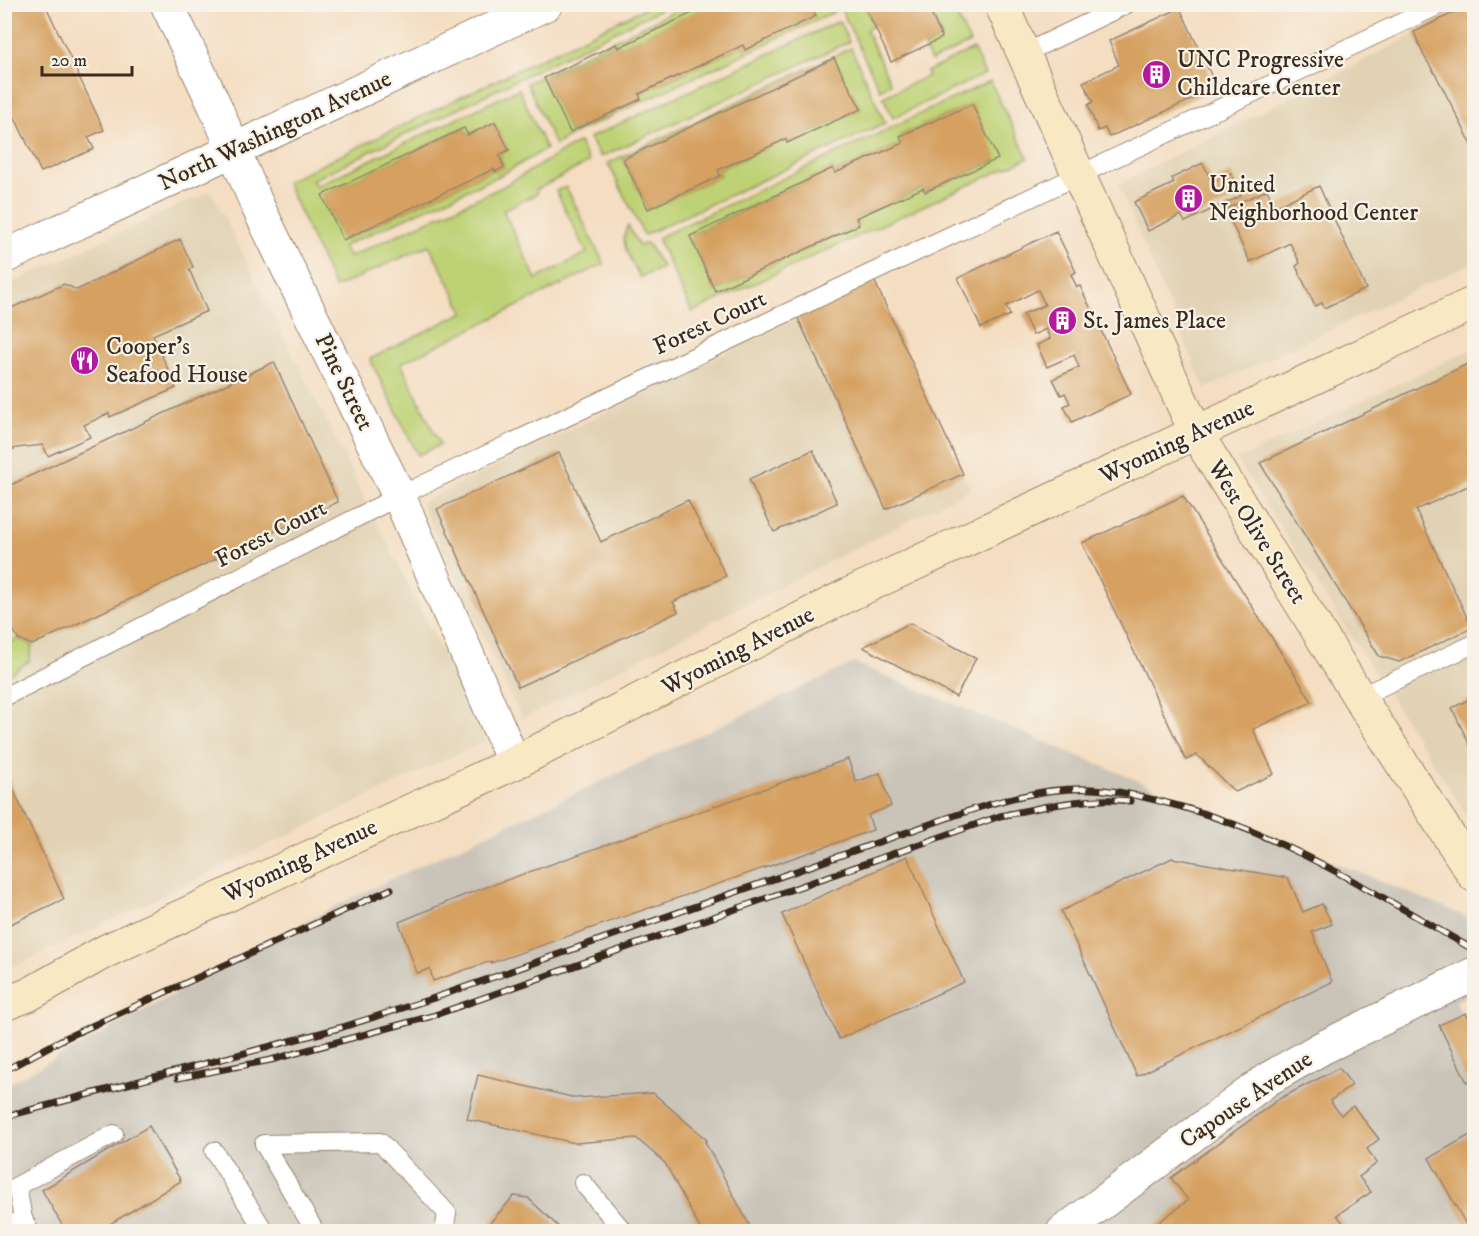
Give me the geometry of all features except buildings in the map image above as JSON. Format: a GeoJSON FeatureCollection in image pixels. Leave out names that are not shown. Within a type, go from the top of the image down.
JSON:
{"type":"FeatureCollection","features":[{"type":"Feature","properties":{"kind":"main road","name":"West Olive Street"},"geometry":{"type":"LineString","coordinates":[[1001,4],[1196,433],[1359,697],[1474,875]]}},
{"type":"Feature","properties":{"kind":"main road","name":"Wyoming Avenue"},"geometry":{"type":"LineString","coordinates":[[4,1004],[28,995],[106,951],[514,763],[850,594],[1474,303]]}},
{"type":"Feature","properties":{"kind":"street","name":"Pine Street"},"geometry":{"type":"LineString","coordinates":[[167,4],[263,218],[399,496],[514,763]]}},
{"type":"Feature","properties":{"kind":"street","name":"North Washington Avenue"},"geometry":{"type":"LineString","coordinates":[[4,257],[546,4]]}},
{"type":"Feature","properties":{"kind":"street","name":"Capouse Avenue"},"geometry":{"type":"LineString","coordinates":[[1063,1232],[1268,1079],[1322,1048],[1463,979]]}},
{"type":"Feature","properties":{"kind":"lane"},"geometry":{"type":"LineString","coordinates":[[1023,54],[1127,4]]}},
{"type":"Feature","properties":{"kind":"lane","name":"Forest Court"},"geometry":{"type":"LineString","coordinates":[[4,697],[399,496],[1441,4]]}},
{"type":"Feature","properties":{"kind":"lane"},"geometry":{"type":"LineString","coordinates":[[1359,697],[1474,644]]}},
{"type":"Feature","properties":{"kind":"lane"},"geometry":{"type":"LineString","coordinates":[[4,1228],[26,1225],[17,1186],[114,1134]]}},
{"type":"Feature","properties":{"kind":"lane"},"geometry":{"type":"LineString","coordinates":[[307,1232],[313,1228],[264,1144],[381,1142],[447,1213],[444,1232]]}},
{"type":"Feature","properties":{"kind":"lane"},"geometry":{"type":"LineString","coordinates":[[214,1151],[258,1229]]}},
{"type":"Feature","properties":{"kind":"lane"},"geometry":{"type":"LineString","coordinates":[[584,1183],[624,1232]]}},
{"type":"Feature","properties":{"kind":"shaded area"},"geometry":{"type":"Polygon","coordinates":[[[1474,5],[1474,262],[1205,389],[1118,184],[1474,5]]]}},
{"type":"Feature","properties":{"kind":"shaded area"},"geometry":{"type":"Polygon","coordinates":[[[211,191],[486,740],[5,971],[5,677],[13,673],[18,639],[5,644],[5,286],[211,191]]]}},
{"type":"Feature","properties":{"kind":"shaded area"},"geometry":{"type":"Polygon","coordinates":[[[874,280],[970,489],[522,719],[421,503],[874,280]]]}},
{"type":"Feature","properties":{"kind":"shaded area"},"geometry":{"type":"Polygon","coordinates":[[[1474,348],[1474,826],[1237,460],[1474,348]]]}},
{"type":"Feature","properties":{"kind":"shaded area"},"geometry":{"type":"Polygon","coordinates":[[[854,663],[1474,920],[1474,991],[1456,1002],[1474,1038],[1474,1231],[5,1232],[5,1086],[347,900],[854,663]]]}},
{"type":"Feature","properties":{"kind":"green space"},"geometry":{"type":"Polygon","coordinates":[[[651,5],[669,5],[312,180],[316,186],[519,89],[546,149],[501,175],[343,246],[349,257],[502,187],[579,142],[589,162],[536,190],[537,194],[503,210],[536,279],[587,253],[556,191],[566,187],[604,264],[401,363],[440,445],[418,455],[370,359],[464,312],[429,245],[335,288],[286,182],[651,5]],[[495,123],[468,135],[464,128],[322,195],[343,240],[494,169],[495,172],[504,167],[499,155],[508,150],[495,123]]]}},
{"type":"Feature","properties":{"kind":"green space"},"geometry":{"type":"Polygon","coordinates":[[[686,5],[711,5],[618,48],[616,44],[544,78],[570,132],[641,99],[639,94],[743,45],[745,50],[810,5],[830,5],[834,12],[579,131],[555,145],[527,83],[686,5]]]}},
{"type":"Feature","properties":{"kind":"green space"},"geometry":{"type":"Polygon","coordinates":[[[839,5],[864,5],[874,25],[866,30],[891,84],[880,90],[839,5]]]}},
{"type":"Feature","properties":{"kind":"green space"},"geometry":{"type":"Polygon","coordinates":[[[927,5],[952,5],[970,43],[931,61],[924,47],[942,38],[927,5]]]}},
{"type":"Feature","properties":{"kind":"green space"},"geometry":{"type":"Polygon","coordinates":[[[839,21],[849,42],[601,157],[589,138],[839,21]]]}},
{"type":"Feature","properties":{"kind":"green space"},"geometry":{"type":"Polygon","coordinates":[[[851,48],[885,123],[644,235],[608,163],[851,48]],[[834,59],[623,159],[648,209],[720,176],[718,170],[786,139],[788,143],[861,109],[834,59]]]}},
{"type":"Feature","properties":{"kind":"green space"},"geometry":{"type":"Polygon","coordinates":[[[973,49],[985,74],[893,118],[883,97],[928,76],[926,72],[973,49]]]}},
{"type":"Feature","properties":{"kind":"green space"},"geometry":{"type":"Polygon","coordinates":[[[990,81],[1028,158],[692,312],[657,238],[990,81]],[[972,104],[900,136],[903,143],[835,173],[833,168],[690,235],[715,291],[859,225],[856,218],[923,188],[925,192],[997,160],[972,104]]]}},
{"type":"Feature","properties":{"kind":"green space"},"geometry":{"type":"Polygon","coordinates":[[[628,226],[639,246],[647,243],[663,268],[640,277],[625,245],[624,238],[628,226]]]}},
{"type":"Feature","properties":{"kind":"green space"},"geometry":{"type":"Polygon","coordinates":[[[18,639],[32,645],[29,661],[5,677],[5,644],[18,639]]]}},
{"type":"Feature","properties":{"kind":"railway"},"geometry":{"type":"LineString","coordinates":[[4,1117],[343,1027],[434,998],[953,816],[1004,800],[1056,790],[1091,789],[1127,794],[1163,802],[1245,828],[1361,885],[1474,950]]}},
{"type":"Feature","properties":{"kind":"railway"},"geometry":{"type":"LineString","coordinates":[[178,1078],[271,1060],[432,1016],[1000,816],[1081,801],[1130,801]]}},
{"type":"Feature","properties":{"kind":"railway"},"geometry":{"type":"LineString","coordinates":[[4,1071],[61,1040],[391,889]]}},
{"type":"Feature","properties":{"kind":"place","name":"UNC Progressive Childcare Center"},"geometry":{"type":"Point","coordinates":[1156,74]}},
{"type":"Feature","properties":{"kind":"place","name":"United Neighborhood Center"},"geometry":{"type":"Point","coordinates":[1188,199]}},
{"type":"Feature","properties":{"kind":"place","name":"St. James Place"},"geometry":{"type":"Point","coordinates":[1062,321]}},
{"type":"Feature","properties":{"kind":"place","name":"Cooper's Seafood House"},"geometry":{"type":"Point","coordinates":[85,361]}}]}
